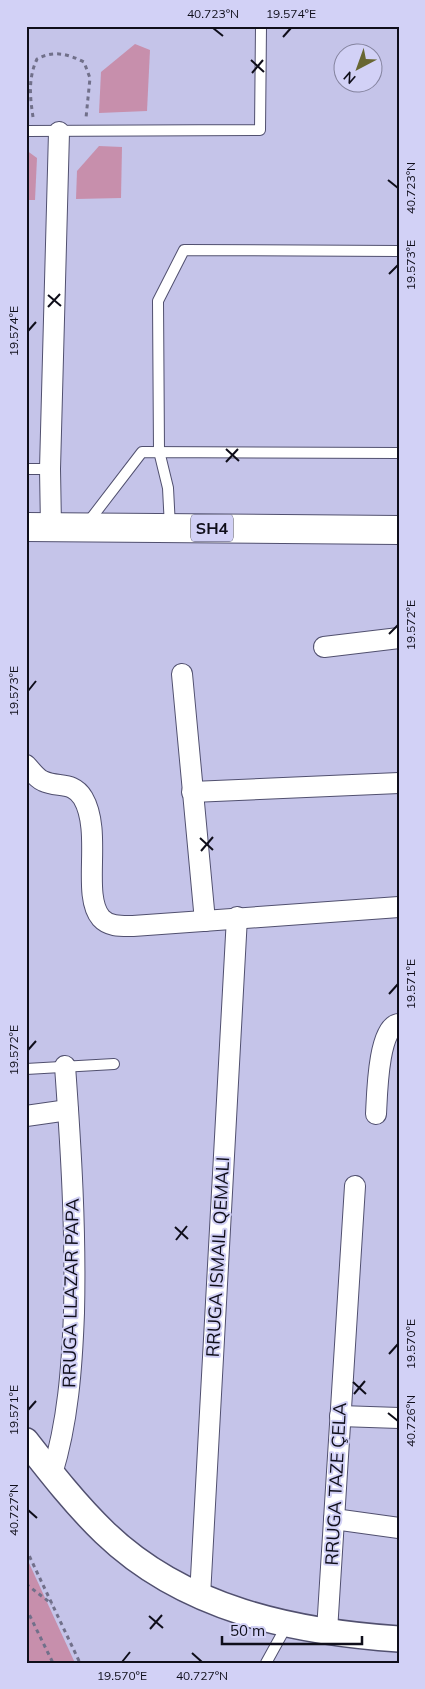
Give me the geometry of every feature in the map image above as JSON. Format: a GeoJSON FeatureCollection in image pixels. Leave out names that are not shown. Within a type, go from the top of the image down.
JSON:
{"type":"FeatureCollection","features":[{"type":"Feature","properties":{"kind":"main road","name":"SH4"},"geometry":{"type":"LineString","coordinates":[[39,527],[399,530]]}},
{"type":"Feature","properties":{"kind":"street"},"geometry":{"type":"LineString","coordinates":[[39,527],[50,469],[58,132]]}},
{"type":"Feature","properties":{"kind":"street"},"geometry":{"type":"LineString","coordinates":[[324,647],[399,638]]}},
{"type":"Feature","properties":{"kind":"street"},"geometry":{"type":"LineString","coordinates":[[182,674],[205,921]]}},
{"type":"Feature","properties":{"kind":"street"},"geometry":{"type":"LineString","coordinates":[[26,765],[41,780],[72,787],[83,799],[92,820],[95,907],[100,918],[108,923],[118,926],[399,907]]}},
{"type":"Feature","properties":{"kind":"street"},"geometry":{"type":"LineString","coordinates":[[192,792],[399,783]]}},
{"type":"Feature","properties":{"kind":"street","name":"RRUGA ISMAIL QEMALI"},"geometry":{"type":"LineString","coordinates":[[200,1596],[237,917]]}},
{"type":"Feature","properties":{"kind":"street"},"geometry":{"type":"LineString","coordinates":[[376,1114],[384,1042],[389,1029],[399,1024]]}},
{"type":"Feature","properties":{"kind":"street","name":"RRUGA LLAZAR PAPA"},"geometry":{"type":"LineString","coordinates":[[52,1474],[64,1430],[73,1335],[75,1219],[64,1066]]}},
{"type":"Feature","properties":{"kind":"street"},"geometry":{"type":"LineString","coordinates":[[26,1116],[68,1110]]}},
{"type":"Feature","properties":{"kind":"street","name":"RRUGA TAZE ÇELA"},"geometry":{"type":"LineString","coordinates":[[327,1631],[355,1186]]}},
{"type":"Feature","properties":{"kind":"street"},"geometry":{"type":"LineString","coordinates":[[340,1416],[399,1418]]}},
{"type":"Feature","properties":{"kind":"street"},"geometry":{"type":"LineString","coordinates":[[26,1441],[52,1474],[113,1539],[154,1571],[200,1596],[233,1609],[287,1624],[327,1631],[399,1639]]}},
{"type":"Feature","properties":{"kind":"street"},"geometry":{"type":"LineString","coordinates":[[334,1519],[399,1528]]}},
{"type":"Feature","properties":{"kind":"lane"},"geometry":{"type":"LineString","coordinates":[[31,131],[260,130],[261,26]]}},
{"type":"Feature","properties":{"kind":"lane"},"geometry":{"type":"LineString","coordinates":[[170,528],[168,488],[159,451],[158,301],[184,250],[399,251]]}},
{"type":"Feature","properties":{"kind":"lane"},"geometry":{"type":"LineString","coordinates":[[84,527],[142,452],[399,453]]}},
{"type":"Feature","properties":{"kind":"lane"},"geometry":{"type":"LineString","coordinates":[[26,469],[50,469]]}},
{"type":"Feature","properties":{"kind":"lane"},"geometry":{"type":"LineString","coordinates":[[26,1069],[114,1064]]}},
{"type":"Feature","properties":{"kind":"lane"},"geometry":{"type":"LineString","coordinates":[[266,1663],[287,1624]]}},
{"type":"Feature","properties":{"kind":"path"},"geometry":{"type":"LineString","coordinates":[[31,131],[30,94],[32,70],[37,59],[54,54],[68,55],[84,62],[90,78],[84,131]]}},
{"type":"Feature","properties":{"kind":"path"},"geometry":{"type":"LineString","coordinates":[[26,1549],[80,1663]]}},
{"type":"Feature","properties":{"kind":"path"},"geometry":{"type":"LineString","coordinates":[[26,1584],[52,1604]]}},
{"type":"Feature","properties":{"kind":"path"},"geometry":{"type":"LineString","coordinates":[[26,1608],[53,1663]]}},
{"type":"Feature","properties":{"kind":"shaded area"},"geometry":{"type":"Polygon","coordinates":[[[135,44],[150,50],[147,111],[99,113],[101,72],[135,44]]]}},
{"type":"Feature","properties":{"kind":"shaded area"},"geometry":{"type":"Polygon","coordinates":[[[99,146],[122,147],[121,198],[76,199],[77,171],[99,146]]]}},
{"type":"Feature","properties":{"kind":"shaded area"},"geometry":{"type":"Polygon","coordinates":[[[26,150],[37,158],[35,200],[26,200],[26,150]]]}},
{"type":"Feature","properties":{"kind":"shaded area"},"geometry":{"type":"Polygon","coordinates":[[[26,1558],[29,1563],[75,1663],[26,1663],[26,1558]]]}}]}
